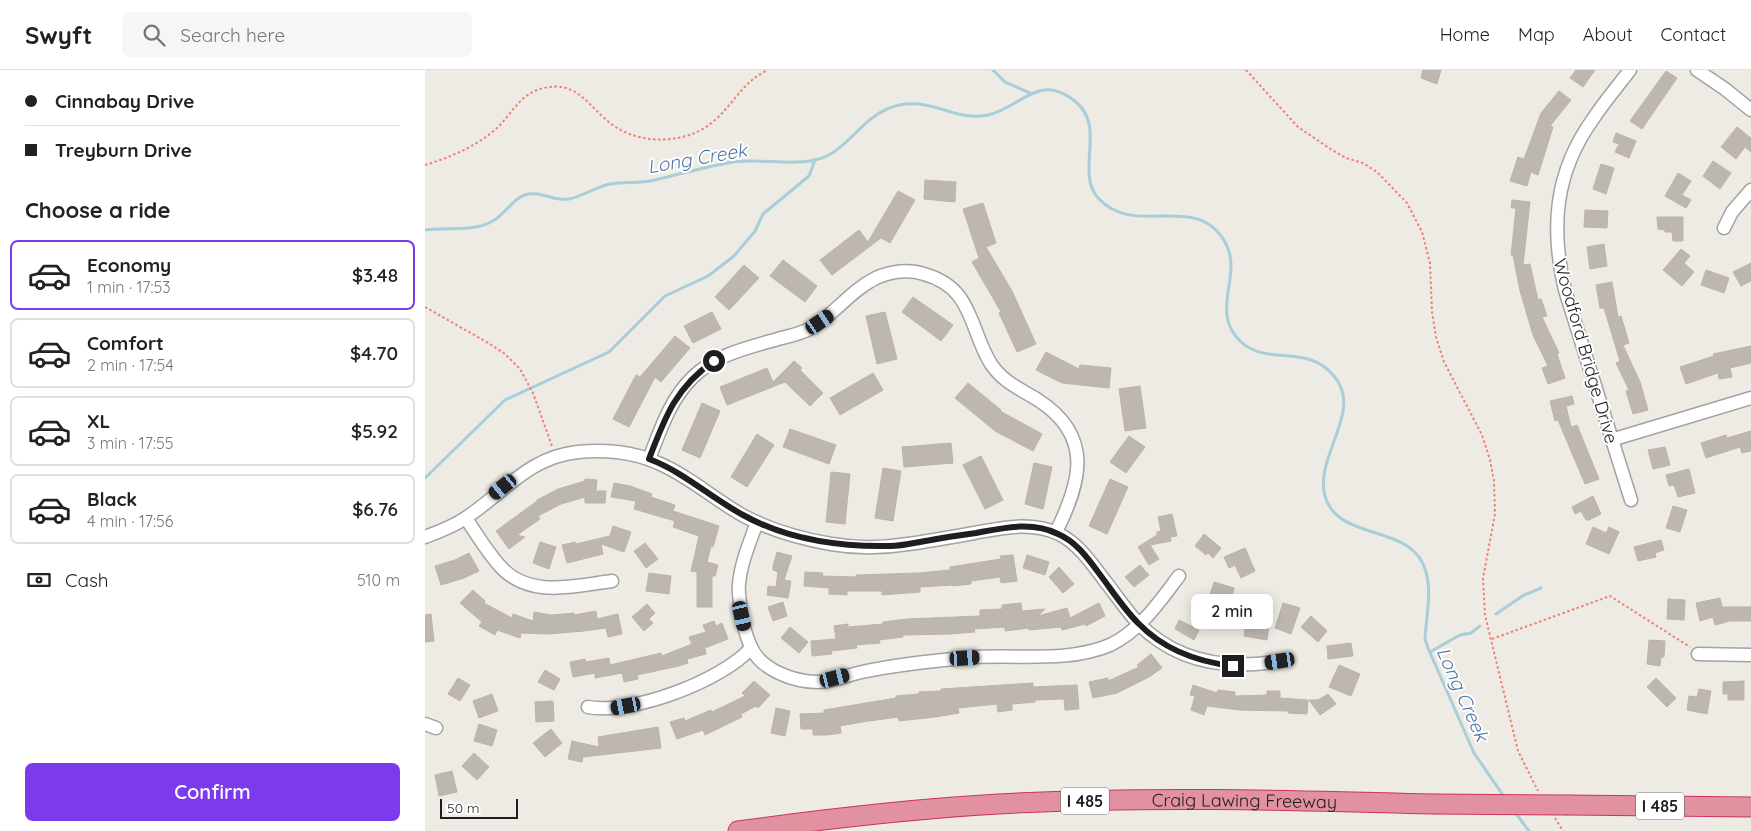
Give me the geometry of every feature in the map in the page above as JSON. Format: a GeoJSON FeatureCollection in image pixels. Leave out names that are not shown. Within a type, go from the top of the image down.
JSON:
{"type":"FeatureCollection","features":[{"type":"Feature","properties":{"kind":"highway","name":"Craig Lawing Freeway"},"geometry":{"type":"LineString","coordinates":[[738,831],[867,814],[1054,802],[1275,800],[1433,804],[1561,811],[1751,808]]}},
{"type":"Feature","properties":{"kind":"street","name":"Woodford Bridge Drive"},"geometry":{"type":"LineString","coordinates":[[1630,70],[1592,119],[1570,158],[1561,186],[1556,227],[1559,265],[1565,290],[1631,500]]}},
{"type":"Feature","properties":{"kind":"street"},"geometry":{"type":"LineString","coordinates":[[1697,70],[1751,110]]}},
{"type":"Feature","properties":{"kind":"street"},"geometry":{"type":"LineString","coordinates":[[1724,228],[1732,212],[1751,190]]}},
{"type":"Feature","properties":{"kind":"street"},"geometry":{"type":"LineString","coordinates":[[649,459],[669,410],[679,393],[694,376],[709,364],[745,348],[799,334],[831,314],[876,277],[897,272],[922,273],[941,280],[961,299],[971,315],[987,356],[1003,379],[1053,410],[1068,428],[1075,446],[1078,472],[1075,488],[1055,532]]}},
{"type":"Feature","properties":{"kind":"street"},"geometry":{"type":"LineString","coordinates":[[1611,440],[1751,398]]}},
{"type":"Feature","properties":{"kind":"street"},"geometry":{"type":"LineString","coordinates":[[425,537],[465,518],[530,468],[556,457],[576,452],[609,451],[649,459],[669,468],[736,511],[757,522],[811,540],[857,546],[907,545],[1011,526],[1031,527],[1055,532],[1076,546],[1087,558],[1140,625],[1176,650],[1199,660],[1233,666],[1254,666],[1280,661]]}},
{"type":"Feature","properties":{"kind":"street"},"geometry":{"type":"LineString","coordinates":[[465,518],[499,565],[513,577],[528,584],[550,588],[612,581]]}},
{"type":"Feature","properties":{"kind":"street"},"geometry":{"type":"LineString","coordinates":[[757,522],[742,564],[739,584],[742,616],[751,648],[774,670],[788,678],[803,681],[820,682],[863,672],[956,658],[1051,656],[1087,652],[1110,645],[1140,625],[1179,576]]}},
{"type":"Feature","properties":{"kind":"street"},"geometry":{"type":"LineString","coordinates":[[588,707],[615,708],[637,704],[672,693],[726,667],[746,654],[751,648]]}},
{"type":"Feature","properties":{"kind":"street"},"geometry":{"type":"LineString","coordinates":[[1697,654],[1751,655]]}},
{"type":"Feature","properties":{"kind":"path"},"geometry":{"type":"LineString","coordinates":[[425,165],[453,156],[469,148],[495,130],[524,98],[534,91],[544,88],[561,87],[572,90],[581,95],[607,120],[624,132],[641,138],[664,140],[693,134],[713,122],[749,83],[768,70]]}},
{"type":"Feature","properties":{"kind":"path"},"geometry":{"type":"LineString","coordinates":[[1246,70],[1298,127],[1346,158],[1363,163],[1377,172],[1407,203],[1417,220],[1428,249],[1432,312],[1438,343],[1444,362],[1482,435],[1492,472],[1495,514],[1483,578],[1485,615],[1518,751],[1539,794]]}},
{"type":"Feature","properties":{"kind":"path"},"geometry":{"type":"LineString","coordinates":[[425,307],[490,344],[505,354],[520,368],[528,381],[556,457]]}},
{"type":"Feature","properties":{"kind":"path"},"geometry":{"type":"LineString","coordinates":[[1492,639],[1610,596],[1687,645],[1697,654]]}},
{"type":"Feature","properties":{"kind":"path"},"geometry":{"type":"LineString","coordinates":[[1561,811],[1563,831]]}},
{"type":"Feature","properties":{"kind":"building"},"geometry":{"type":"Polygon","coordinates":[[[1423,70],[1441,70],[1437,84],[1421,78],[1423,70]]]}},
{"type":"Feature","properties":{"kind":"building"},"geometry":{"type":"Polygon","coordinates":[[[1576,70],[1595,70],[1583,87],[1570,78],[1576,70]]]}},
{"type":"Feature","properties":{"kind":"building"},"geometry":{"type":"Polygon","coordinates":[[[1666,71],[1677,78],[1642,129],[1630,121],[1666,71]]]}},
{"type":"Feature","properties":{"kind":"building"},"geometry":{"type":"Polygon","coordinates":[[[1559,91],[1571,100],[1550,126],[1553,127],[1538,175],[1531,172],[1527,186],[1510,181],[1518,157],[1524,159],[1541,113],[1559,91]]]}},
{"type":"Feature","properties":{"kind":"building"},"geometry":{"type":"Polygon","coordinates":[[[1737,127],[1751,138],[1751,152],[1745,147],[1736,159],[1721,147],[1737,127]]]}},
{"type":"Feature","properties":{"kind":"building"},"geometry":{"type":"Polygon","coordinates":[[[1616,133],[1636,141],[1629,158],[1615,152],[1619,144],[1613,142],[1616,133]]]}},
{"type":"Feature","properties":{"kind":"building"},"geometry":{"type":"Polygon","coordinates":[[[1713,161],[1731,173],[1720,189],[1703,176],[1713,161]]]}},
{"type":"Feature","properties":{"kind":"building"},"geometry":{"type":"Polygon","coordinates":[[[1601,164],[1614,168],[1606,194],[1593,189],[1601,164]]]}},
{"type":"Feature","properties":{"kind":"building"},"geometry":{"type":"Polygon","coordinates":[[[1678,173],[1691,181],[1682,195],[1691,200],[1686,208],[1665,196],[1678,173]]]}},
{"type":"Feature","properties":{"kind":"building"},"geometry":{"type":"Polygon","coordinates":[[[925,180],[956,182],[955,202],[924,199],[925,180]]]}},
{"type":"Feature","properties":{"kind":"building"},"geometry":{"type":"Polygon","coordinates":[[[898,191],[915,200],[890,243],[881,238],[832,275],[820,260],[859,230],[868,242],[898,191]]]}},
{"type":"Feature","properties":{"kind":"building"},"geometry":{"type":"Polygon","coordinates":[[[1512,200],[1530,202],[1523,265],[1530,264],[1538,300],[1541,299],[1547,316],[1542,317],[1559,353],[1557,354],[1565,378],[1548,384],[1542,368],[1548,366],[1533,335],[1520,291],[1513,255],[1511,255],[1516,208],[1511,208],[1512,200]]]}},
{"type":"Feature","properties":{"kind":"building"},"geometry":{"type":"Polygon","coordinates":[[[983,203],[996,243],[986,247],[1012,291],[1036,344],[1017,352],[999,313],[1001,312],[972,262],[979,258],[963,209],[983,203]]]}},
{"type":"Feature","properties":{"kind":"building"},"geometry":{"type":"Polygon","coordinates":[[[1585,210],[1608,211],[1607,228],[1584,227],[1585,210]]]}},
{"type":"Feature","properties":{"kind":"building"},"geometry":{"type":"Polygon","coordinates":[[[1657,217],[1683,217],[1683,241],[1673,241],[1672,232],[1658,229],[1657,217]]]}},
{"type":"Feature","properties":{"kind":"building"},"geometry":{"type":"Polygon","coordinates":[[[1604,244],[1607,266],[1590,269],[1587,247],[1604,244]]]}},
{"type":"Feature","properties":{"kind":"building"},"geometry":{"type":"Polygon","coordinates":[[[1681,249],[1690,256],[1684,263],[1694,272],[1682,286],[1663,270],[1681,249]]]}},
{"type":"Feature","properties":{"kind":"building"},"geometry":{"type":"Polygon","coordinates":[[[783,260],[817,286],[805,302],[770,276],[783,260]]]}},
{"type":"Feature","properties":{"kind":"building"},"geometry":{"type":"Polygon","coordinates":[[[1751,263],[1751,281],[1741,286],[1733,272],[1751,263]]]}},
{"type":"Feature","properties":{"kind":"building"},"geometry":{"type":"Polygon","coordinates":[[[744,265],[759,278],[729,310],[715,297],[744,265]]]}},
{"type":"Feature","properties":{"kind":"building"},"geometry":{"type":"Polygon","coordinates":[[[1706,270],[1729,278],[1724,293],[1701,285],[1706,270]]]}},
{"type":"Feature","properties":{"kind":"building"},"geometry":{"type":"Polygon","coordinates":[[[1612,282],[1618,317],[1621,316],[1629,343],[1623,345],[1640,382],[1648,410],[1633,414],[1626,391],[1629,390],[1616,363],[1620,361],[1604,308],[1600,308],[1596,285],[1612,282]]]}},
{"type":"Feature","properties":{"kind":"building"},"geometry":{"type":"Polygon","coordinates":[[[913,297],[953,325],[941,341],[902,312],[913,297]]]}},
{"type":"Feature","properties":{"kind":"building"},"geometry":{"type":"Polygon","coordinates":[[[712,312],[721,329],[693,343],[684,326],[712,312]]]}},
{"type":"Feature","properties":{"kind":"building"},"geometry":{"type":"Polygon","coordinates":[[[885,312],[897,359],[877,364],[866,316],[885,312]]]}},
{"type":"Feature","properties":{"kind":"building"},"geometry":{"type":"Polygon","coordinates":[[[675,336],[690,348],[661,382],[655,377],[629,427],[613,419],[636,375],[640,377],[675,336]]]}},
{"type":"Feature","properties":{"kind":"building"},"geometry":{"type":"Polygon","coordinates":[[[1751,346],[1751,363],[1730,368],[1732,377],[1719,379],[1718,373],[1686,384],[1680,367],[1714,356],[1713,354],[1751,346]]]}},
{"type":"Feature","properties":{"kind":"building"},"geometry":{"type":"Polygon","coordinates":[[[1046,352],[1079,369],[1080,365],[1111,368],[1109,388],[1062,383],[1036,370],[1046,352]]]}},
{"type":"Feature","properties":{"kind":"building"},"geometry":{"type":"Polygon","coordinates":[[[794,361],[802,368],[800,370],[823,393],[810,406],[785,382],[727,405],[720,387],[767,368],[773,382],[794,361]]]}},
{"type":"Feature","properties":{"kind":"building"},"geometry":{"type":"Polygon","coordinates":[[[873,373],[883,390],[840,415],[830,398],[873,373]]]}},
{"type":"Feature","properties":{"kind":"building"},"geometry":{"type":"Polygon","coordinates":[[[968,383],[1000,411],[1042,434],[1033,451],[995,431],[955,398],[968,383]]]}},
{"type":"Feature","properties":{"kind":"building"},"geometry":{"type":"Polygon","coordinates":[[[1140,386],[1146,428],[1125,431],[1119,389],[1140,386]]]}},
{"type":"Feature","properties":{"kind":"building"},"geometry":{"type":"Polygon","coordinates":[[[1572,396],[1574,404],[1566,406],[1571,427],[1577,425],[1599,479],[1585,484],[1558,420],[1555,421],[1550,401],[1572,396]]]}},
{"type":"Feature","properties":{"kind":"building"},"geometry":{"type":"Polygon","coordinates":[[[702,403],[720,411],[700,458],[682,450],[702,403]]]}},
{"type":"Feature","properties":{"kind":"building"},"geometry":{"type":"Polygon","coordinates":[[[790,429],[836,445],[829,464],[783,447],[790,429]]]}},
{"type":"Feature","properties":{"kind":"building"},"geometry":{"type":"Polygon","coordinates":[[[1751,431],[1751,451],[1742,453],[1740,447],[1706,458],[1701,443],[1726,435],[1727,438],[1751,431]]]}},
{"type":"Feature","properties":{"kind":"building"},"geometry":{"type":"Polygon","coordinates":[[[757,434],[774,445],[747,487],[731,477],[757,434]]]}},
{"type":"Feature","properties":{"kind":"building"},"geometry":{"type":"Polygon","coordinates":[[[1129,436],[1145,447],[1126,473],[1110,462],[1129,436]]]}},
{"type":"Feature","properties":{"kind":"building"},"geometry":{"type":"Polygon","coordinates":[[[951,443],[953,463],[904,467],[902,447],[951,443]]]}},
{"type":"Feature","properties":{"kind":"building"},"geometry":{"type":"Polygon","coordinates":[[[1665,447],[1670,465],[1653,469],[1648,450],[1665,447]]]}},
{"type":"Feature","properties":{"kind":"building"},"geometry":{"type":"Polygon","coordinates":[[[981,456],[1003,500],[985,509],[963,465],[981,456]]]}},
{"type":"Feature","properties":{"kind":"building"},"geometry":{"type":"Polygon","coordinates":[[[1034,463],[1052,467],[1043,509],[1025,504],[1034,463]]]}},
{"type":"Feature","properties":{"kind":"building"},"geometry":{"type":"Polygon","coordinates":[[[883,468],[901,471],[893,521],[875,518],[883,468]]]}},
{"type":"Feature","properties":{"kind":"building"},"geometry":{"type":"Polygon","coordinates":[[[1689,469],[1695,493],[1678,497],[1674,485],[1669,486],[1666,475],[1689,469]]]}},
{"type":"Feature","properties":{"kind":"building"},"geometry":{"type":"Polygon","coordinates":[[[831,472],[850,474],[845,524],[826,522],[831,472]]]}},
{"type":"Feature","properties":{"kind":"building"},"geometry":{"type":"Polygon","coordinates":[[[585,479],[597,480],[596,491],[606,491],[605,503],[585,503],[585,497],[561,504],[538,516],[540,519],[517,535],[525,537],[509,549],[496,531],[537,500],[558,489],[585,481],[585,479]]]}},
{"type":"Feature","properties":{"kind":"building"},"geometry":{"type":"Polygon","coordinates":[[[1110,479],[1128,487],[1107,534],[1089,526],[1110,479]]]}},
{"type":"Feature","properties":{"kind":"building"},"geometry":{"type":"Polygon","coordinates":[[[614,483],[630,486],[652,494],[651,497],[675,505],[673,511],[719,526],[707,562],[718,565],[715,576],[712,576],[712,607],[697,607],[697,572],[691,571],[699,536],[673,527],[675,521],[634,509],[636,501],[611,497],[614,483]]]}},
{"type":"Feature","properties":{"kind":"building"},"geometry":{"type":"Polygon","coordinates":[[[1593,496],[1601,514],[1586,520],[1581,511],[1575,514],[1572,507],[1593,496]]]}},
{"type":"Feature","properties":{"kind":"building"},"geometry":{"type":"Polygon","coordinates":[[[1673,506],[1687,510],[1680,532],[1666,528],[1673,506]]]}},
{"type":"Feature","properties":{"kind":"building"},"geometry":{"type":"Polygon","coordinates":[[[1172,514],[1177,536],[1170,537],[1171,541],[1150,545],[1159,559],[1149,565],[1138,547],[1161,531],[1158,517],[1172,514]]]}},
{"type":"Feature","properties":{"kind":"building"},"geometry":{"type":"Polygon","coordinates":[[[613,526],[631,532],[624,552],[601,544],[603,554],[567,563],[562,545],[575,542],[576,544],[610,536],[613,526]]]}},
{"type":"Feature","properties":{"kind":"building"},"geometry":{"type":"Polygon","coordinates":[[[1593,527],[1606,533],[1609,527],[1619,532],[1609,554],[1586,544],[1593,527]]]}},
{"type":"Feature","properties":{"kind":"building"},"geometry":{"type":"Polygon","coordinates":[[[1204,534],[1221,548],[1213,558],[1195,546],[1204,534]]]}},
{"type":"Feature","properties":{"kind":"building"},"geometry":{"type":"Polygon","coordinates":[[[1661,540],[1664,550],[1655,553],[1656,557],[1638,561],[1634,547],[1661,540]]]}},
{"type":"Feature","properties":{"kind":"building"},"geometry":{"type":"Polygon","coordinates":[[[540,542],[556,547],[549,569],[533,563],[540,542]]]}},
{"type":"Feature","properties":{"kind":"building"},"geometry":{"type":"Polygon","coordinates":[[[645,543],[658,559],[646,568],[634,551],[645,543]]]}},
{"type":"Feature","properties":{"kind":"building"},"geometry":{"type":"Polygon","coordinates":[[[1245,548],[1255,571],[1241,578],[1235,565],[1229,568],[1224,557],[1245,548]]]}},
{"type":"Feature","properties":{"kind":"building"},"geometry":{"type":"Polygon","coordinates":[[[777,552],[792,556],[784,580],[791,581],[788,598],[767,595],[768,586],[776,587],[778,572],[773,570],[773,566],[777,552]]]}},
{"type":"Feature","properties":{"kind":"building"},"geometry":{"type":"Polygon","coordinates":[[[469,553],[479,571],[441,585],[435,566],[455,560],[469,553]]]}},
{"type":"Feature","properties":{"kind":"building"},"geometry":{"type":"Polygon","coordinates":[[[1013,555],[1017,581],[1001,583],[1000,577],[971,581],[971,584],[920,587],[920,592],[882,595],[882,591],[847,591],[847,595],[829,594],[829,588],[804,586],[805,572],[823,573],[822,576],[856,577],[856,575],[919,573],[950,570],[950,567],[1001,559],[1000,556],[1013,555]]]}},
{"type":"Feature","properties":{"kind":"building"},"geometry":{"type":"Polygon","coordinates":[[[1027,555],[1049,562],[1045,575],[1023,568],[1027,555]]]}},
{"type":"Feature","properties":{"kind":"building"},"geometry":{"type":"Polygon","coordinates":[[[1140,565],[1149,575],[1134,587],[1125,577],[1140,565]]]}},
{"type":"Feature","properties":{"kind":"building"},"geometry":{"type":"Polygon","coordinates":[[[1059,567],[1074,584],[1063,593],[1049,577],[1059,567]]]}},
{"type":"Feature","properties":{"kind":"building"},"geometry":{"type":"Polygon","coordinates":[[[649,573],[671,576],[669,594],[646,591],[649,573]]]}},
{"type":"Feature","properties":{"kind":"building"},"geometry":{"type":"Polygon","coordinates":[[[1214,582],[1234,588],[1231,599],[1227,598],[1216,625],[1200,618],[1214,582]]]}},
{"type":"Feature","properties":{"kind":"building"},"geometry":{"type":"Polygon","coordinates":[[[473,590],[485,601],[484,603],[512,618],[513,614],[533,621],[534,612],[551,615],[574,613],[574,615],[596,611],[597,619],[618,614],[622,634],[608,637],[606,628],[547,634],[521,633],[520,638],[497,630],[495,635],[479,626],[482,622],[460,603],[473,590]]]}},
{"type":"Feature","properties":{"kind":"building"},"geometry":{"type":"Polygon","coordinates":[[[1720,598],[1722,607],[1751,607],[1751,621],[1730,621],[1715,625],[1713,617],[1700,621],[1696,603],[1720,598]]]}},
{"type":"Feature","properties":{"kind":"building"},"geometry":{"type":"Polygon","coordinates":[[[1668,599],[1685,600],[1684,620],[1667,619],[1668,599]]]}},
{"type":"Feature","properties":{"kind":"building"},"geometry":{"type":"Polygon","coordinates":[[[783,602],[787,616],[773,621],[768,607],[783,602]]]}},
{"type":"Feature","properties":{"kind":"building"},"geometry":{"type":"Polygon","coordinates":[[[1021,603],[1022,611],[1045,609],[1038,616],[1067,608],[1070,618],[1099,603],[1105,616],[1086,626],[1085,624],[1062,630],[1061,627],[1005,631],[1005,627],[974,629],[975,632],[950,634],[903,635],[903,637],[879,640],[880,643],[856,645],[857,648],[831,651],[832,654],[812,656],[811,641],[836,639],[834,626],[848,624],[848,627],[883,624],[883,622],[907,619],[980,616],[980,610],[1002,609],[1002,605],[1021,603]]]}},
{"type":"Feature","properties":{"kind":"building"},"geometry":{"type":"Polygon","coordinates":[[[1283,603],[1300,608],[1291,634],[1275,628],[1283,603]]]}},
{"type":"Feature","properties":{"kind":"building"},"geometry":{"type":"Polygon","coordinates":[[[647,604],[655,613],[649,619],[653,623],[644,631],[632,617],[647,604]]]}},
{"type":"Feature","properties":{"kind":"building"},"geometry":{"type":"Polygon","coordinates":[[[431,614],[434,641],[425,642],[425,615],[431,614]]]}},
{"type":"Feature","properties":{"kind":"building"},"geometry":{"type":"Polygon","coordinates":[[[1311,616],[1327,631],[1318,642],[1301,627],[1311,616]]]}},
{"type":"Feature","properties":{"kind":"building"},"geometry":{"type":"Polygon","coordinates":[[[1179,620],[1199,630],[1194,640],[1175,629],[1179,620]]]}},
{"type":"Feature","properties":{"kind":"building"},"geometry":{"type":"Polygon","coordinates":[[[714,621],[716,626],[722,623],[728,639],[705,648],[706,654],[687,659],[688,663],[637,675],[638,679],[624,682],[622,673],[595,678],[595,673],[573,677],[570,662],[585,659],[586,662],[609,658],[610,665],[661,653],[662,656],[692,644],[689,637],[706,632],[703,625],[714,621]]]}},
{"type":"Feature","properties":{"kind":"building"},"geometry":{"type":"Polygon","coordinates":[[[1246,622],[1269,625],[1267,640],[1244,636],[1246,622]]]}},
{"type":"Feature","properties":{"kind":"building"},"geometry":{"type":"Polygon","coordinates":[[[790,627],[808,642],[799,653],[781,638],[790,627]]]}},
{"type":"Feature","properties":{"kind":"building"},"geometry":{"type":"Polygon","coordinates":[[[1649,640],[1665,641],[1664,657],[1661,657],[1660,666],[1647,664],[1649,640]]]}},
{"type":"Feature","properties":{"kind":"building"},"geometry":{"type":"Polygon","coordinates":[[[1351,643],[1353,656],[1328,659],[1327,646],[1351,643]]]}},
{"type":"Feature","properties":{"kind":"building"},"geometry":{"type":"Polygon","coordinates":[[[1151,654],[1162,668],[1149,677],[1117,693],[1093,698],[1089,682],[1108,678],[1108,681],[1139,667],[1137,665],[1151,654]]]}},
{"type":"Feature","properties":{"kind":"building"},"geometry":{"type":"Polygon","coordinates":[[[1339,665],[1360,674],[1351,696],[1329,687],[1339,665]]]}},
{"type":"Feature","properties":{"kind":"building"},"geometry":{"type":"Polygon","coordinates":[[[545,670],[560,679],[554,690],[538,682],[545,670]]]}},
{"type":"Feature","properties":{"kind":"building"},"geometry":{"type":"Polygon","coordinates":[[[458,678],[470,685],[460,701],[448,694],[458,678]]]}},
{"type":"Feature","properties":{"kind":"building"},"geometry":{"type":"Polygon","coordinates":[[[1656,678],[1676,698],[1667,707],[1647,687],[1656,678]]]}},
{"type":"Feature","properties":{"kind":"building"},"geometry":{"type":"Polygon","coordinates":[[[754,681],[770,695],[758,708],[756,706],[741,714],[742,717],[705,735],[703,730],[677,739],[670,722],[684,718],[685,721],[711,710],[712,712],[745,696],[742,693],[754,681]]]}},
{"type":"Feature","properties":{"kind":"building"},"geometry":{"type":"Polygon","coordinates":[[[1744,681],[1744,700],[1728,700],[1728,694],[1723,694],[1723,682],[1744,681]]]}},
{"type":"Feature","properties":{"kind":"building"},"geometry":{"type":"Polygon","coordinates":[[[1033,683],[1033,687],[1077,685],[1079,709],[1065,710],[1064,699],[1035,700],[1035,702],[1012,704],[1012,710],[998,712],[997,704],[958,708],[959,713],[935,717],[899,721],[898,717],[862,722],[840,726],[841,733],[827,735],[813,735],[813,729],[801,729],[800,714],[824,713],[824,710],[896,698],[896,696],[919,694],[919,692],[941,691],[941,689],[1033,683]]]}},
{"type":"Feature","properties":{"kind":"building"},"geometry":{"type":"Polygon","coordinates":[[[1193,685],[1217,693],[1218,690],[1235,692],[1235,696],[1267,695],[1267,691],[1280,691],[1280,698],[1308,700],[1307,714],[1207,706],[1204,715],[1191,710],[1195,696],[1190,695],[1193,685]]]}},
{"type":"Feature","properties":{"kind":"building"},"geometry":{"type":"Polygon","coordinates":[[[1699,689],[1711,691],[1707,714],[1687,710],[1689,696],[1697,697],[1699,689]]]}},
{"type":"Feature","properties":{"kind":"building"},"geometry":{"type":"Polygon","coordinates":[[[492,694],[498,711],[479,718],[473,701],[492,694]]]}},
{"type":"Feature","properties":{"kind":"building"},"geometry":{"type":"Polygon","coordinates":[[[1328,694],[1336,704],[1320,715],[1309,700],[1318,700],[1328,694]]]}},
{"type":"Feature","properties":{"kind":"building"},"geometry":{"type":"Polygon","coordinates":[[[553,701],[554,721],[536,722],[535,702],[553,701]]]}},
{"type":"Feature","properties":{"kind":"building"},"geometry":{"type":"Polygon","coordinates":[[[776,708],[790,711],[785,736],[771,733],[776,708]]]}},
{"type":"Feature","properties":{"kind":"building"},"geometry":{"type":"Polygon","coordinates":[[[479,724],[497,730],[492,746],[474,741],[479,724]]]}},
{"type":"Feature","properties":{"kind":"building"},"geometry":{"type":"Polygon","coordinates":[[[658,727],[661,748],[583,757],[582,762],[568,759],[572,741],[599,747],[598,737],[658,727]]]}},
{"type":"Feature","properties":{"kind":"building"},"geometry":{"type":"Polygon","coordinates":[[[551,729],[562,743],[545,757],[533,743],[551,729]]]}},
{"type":"Feature","properties":{"kind":"building"},"geometry":{"type":"Polygon","coordinates":[[[474,753],[489,767],[477,780],[462,766],[474,753]]]}},
{"type":"Feature","properties":{"kind":"building"},"geometry":{"type":"Polygon","coordinates":[[[452,771],[457,792],[439,796],[435,775],[452,771]]]}},
{"type":"Feature","properties":{"kind":"waterway"},"geometry":{"type":"LineString","coordinates":[[993,70],[1005,82],[1030,93]]}},
{"type":"Feature","properties":{"kind":"waterway","name":"Long Creek"},"geometry":{"type":"LineString","coordinates":[[425,230],[467,228],[484,225],[500,216],[520,197],[530,194],[569,199],[610,184],[649,181],[734,162],[805,162],[815,160],[826,157],[835,151],[877,114],[902,105],[915,104],[975,116],[988,115],[1000,111],[1031,94],[1041,91],[1051,90],[1063,93],[1076,102],[1085,113],[1089,124],[1089,177],[1092,188],[1099,199],[1114,210],[1130,215],[1182,216],[1198,219],[1213,227],[1225,242],[1230,254],[1231,267],[1227,317],[1231,329],[1240,341],[1251,349],[1262,353],[1312,360],[1323,366],[1334,376],[1342,390],[1344,404],[1326,465],[1323,481],[1325,496],[1333,511],[1344,521],[1359,528],[1392,538],[1407,546],[1418,556],[1428,580],[1429,597],[1425,639],[1428,648],[1474,753],[1505,798]]}},
{"type":"Feature","properties":{"kind":"waterway"},"geometry":{"type":"LineString","coordinates":[[425,478],[505,400],[609,352],[665,296],[708,276],[734,256],[755,231],[763,214],[809,176],[815,160]]}},
{"type":"Feature","properties":{"kind":"waterway"},"geometry":{"type":"LineString","coordinates":[[1496,614],[1524,595],[1541,588]]}},
{"type":"Feature","properties":{"kind":"waterway"},"geometry":{"type":"LineString","coordinates":[[1430,652],[1460,635],[1471,633],[1480,626]]}},
{"type":"Feature","properties":{"kind":"waterway","name":"Long Creek"},"geometry":{"type":"LineString","coordinates":[[1514,811],[1529,831]]}},
{"type":"Feature","properties":{"kind":"route"},"geometry":{"type":"LineString","coordinates":[[714,361],[694,376],[679,393],[669,410],[649,459],[669,468],[743,515],[791,534],[844,546],[907,545],[1011,526],[1031,527],[1055,532],[1076,546],[1131,615],[1146,630],[1164,643],[1188,656],[1199,660],[1233,666]]}}]}
